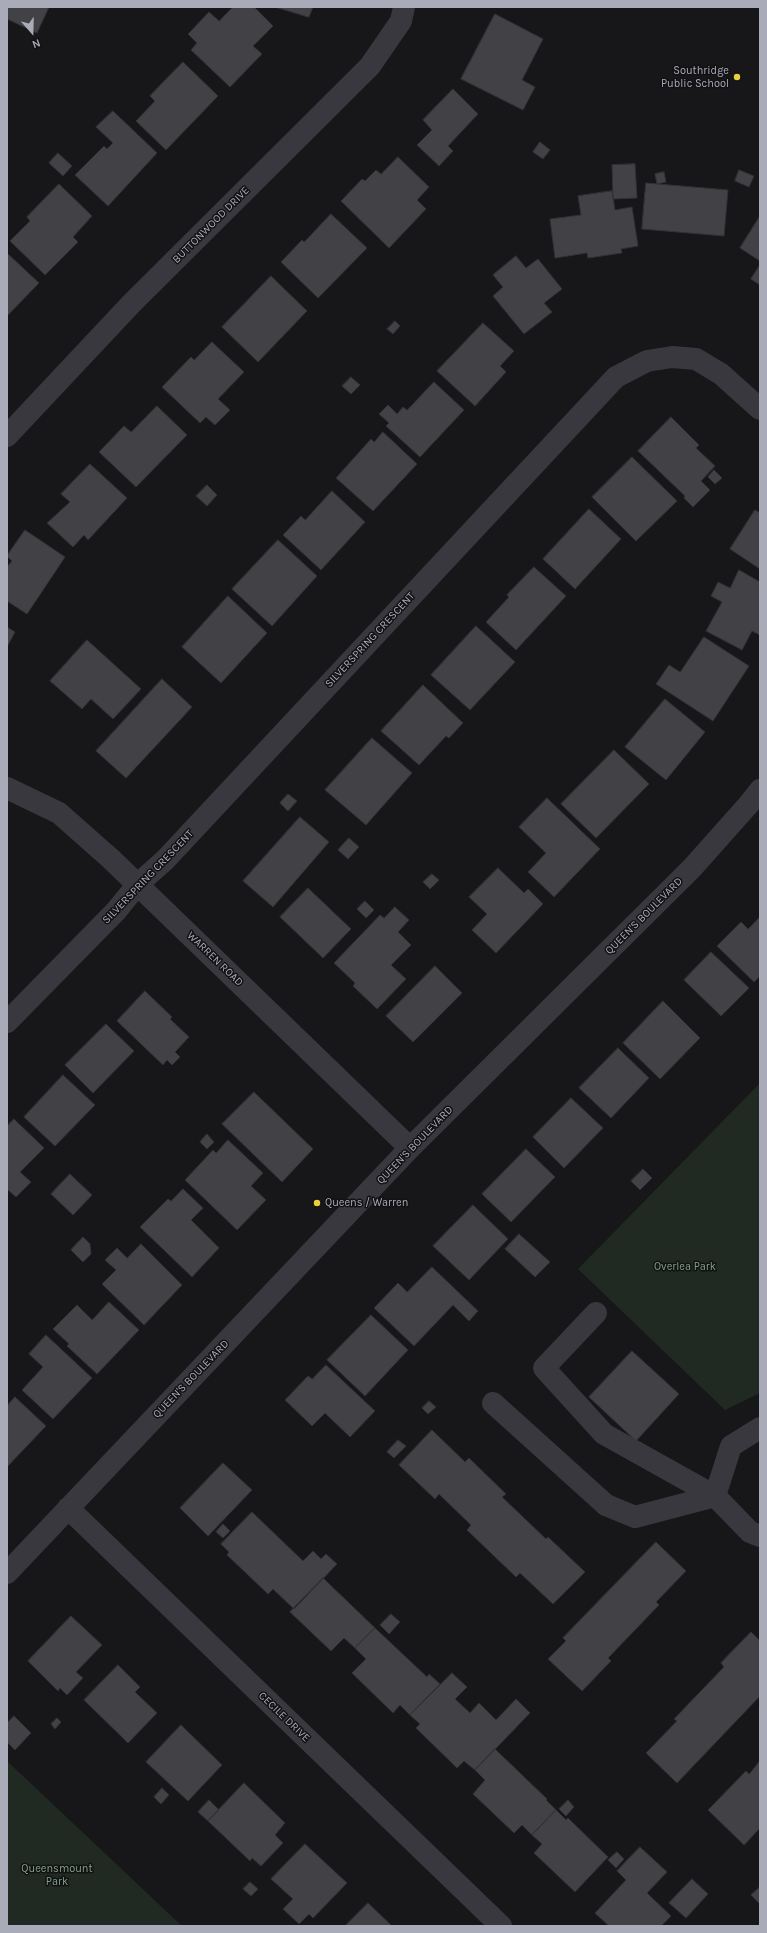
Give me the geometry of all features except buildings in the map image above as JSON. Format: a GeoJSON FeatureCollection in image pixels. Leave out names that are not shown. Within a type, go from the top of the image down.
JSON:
{"type":"FeatureCollection","features":[{"type":"Feature","properties":{"kind":"street","name":"BUTTONWOOD DRIVE"},"geometry":{"type":"LineString","coordinates":[[7,436],[131,304],[370,66],[401,21],[404,7]]}},
{"type":"Feature","properties":{"kind":"street","name":"SILVERSPRING CRESCENT"},"geometry":{"type":"LineString","coordinates":[[7,1022],[116,911],[138,884],[169,856],[616,377],[646,361],[672,357],[696,359],[721,374],[760,409]]}},
{"type":"Feature","properties":{"kind":"street","name":"WARREN ROAD"},"geometry":{"type":"LineString","coordinates":[[7,788],[59,813],[138,884],[410,1148]]}},
{"type":"Feature","properties":{"kind":"street","name":"QUEEN'S BOULEVARD"},"geometry":{"type":"LineString","coordinates":[[7,1573],[410,1148],[692,868],[760,790]]}},
{"type":"Feature","properties":{"kind":"street"},"geometry":{"type":"LineString","coordinates":[[596,1313],[544,1368],[604,1434],[715,1496],[750,1532],[760,1536]]}},
{"type":"Feature","properties":{"kind":"street"},"geometry":{"type":"LineString","coordinates":[[493,1403],[606,1505],[635,1517],[715,1496]]}},
{"type":"Feature","properties":{"kind":"street"},"geometry":{"type":"LineString","coordinates":[[715,1496],[731,1446],[760,1428]]}},
{"type":"Feature","properties":{"kind":"street","name":"CECILE DRIVE"},"geometry":{"type":"LineString","coordinates":[[68,1508],[501,1926]]}},
{"type":"Feature","properties":{"kind":"green space","name":"Overlea Park"},"geometry":{"type":"Polygon","coordinates":[[[760,1083],[760,1393],[725,1410],[578,1269],[760,1083]]]}},
{"type":"Feature","properties":{"kind":"green space","name":"Queensmount Park"},"geometry":{"type":"Polygon","coordinates":[[[7,1761],[182,1926],[7,1926],[7,1761]]]}},
{"type":"Feature","properties":{"kind":"place","name":"Southridge Public School"},"geometry":{"type":"Point","coordinates":[737,77]}},
{"type":"Feature","properties":{"kind":"place","name":"Queens / Warren"},"geometry":{"type":"Point","coordinates":[317,1203]}}]}
